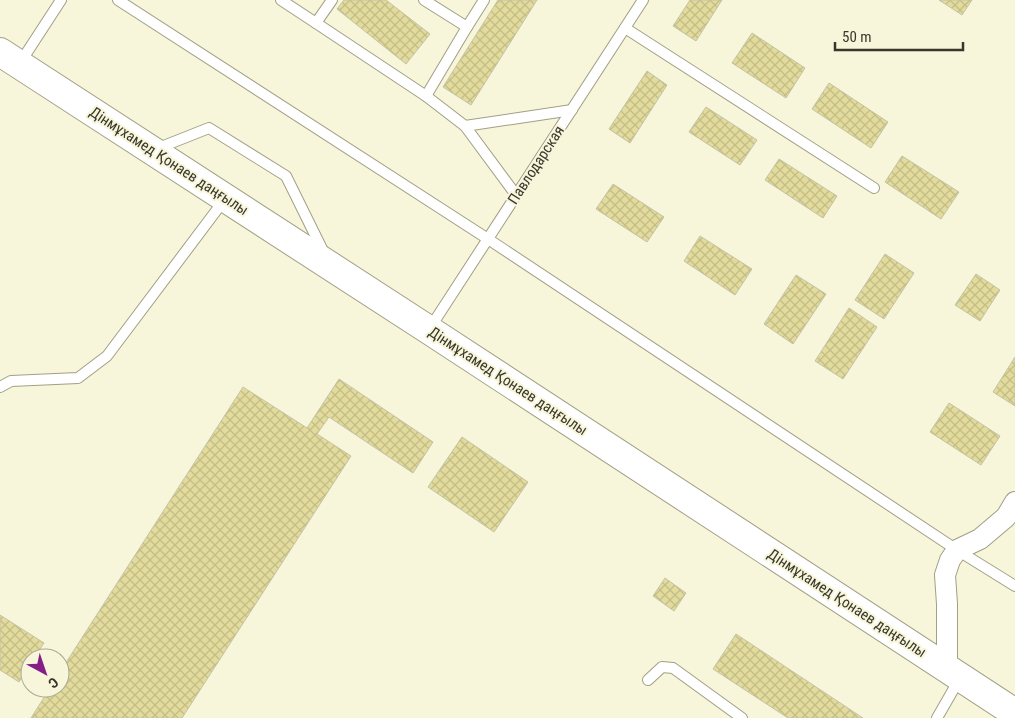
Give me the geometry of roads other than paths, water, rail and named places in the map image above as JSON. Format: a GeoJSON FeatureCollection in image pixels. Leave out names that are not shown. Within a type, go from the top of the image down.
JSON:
{"type":"FeatureCollection","features":[{"type":"Feature","properties":{"kind":"street","name":"Дінмұхамед Қонаев даңғылы"},"geometry":{"type":"LineString","coordinates":[[10,58],[1015,713]]}},
{"type":"Feature","properties":{"kind":"street"},"geometry":{"type":"LineString","coordinates":[[954,673],[945,575],[950,560],[957,550],[980,539],[1006,517],[1015,502]]}},
{"type":"Feature","properties":{"kind":"lane"},"geometry":{"type":"LineString","coordinates":[[10,58],[61,0]]}},
{"type":"Feature","properties":{"kind":"lane"},"geometry":{"type":"LineString","coordinates":[[118,0],[488,238],[957,550],[1015,586]]}},
{"type":"Feature","properties":{"kind":"lane"},"geometry":{"type":"LineString","coordinates":[[281,0],[426,96],[465,126],[516,195]]}},
{"type":"Feature","properties":{"kind":"lane"},"geometry":{"type":"LineString","coordinates":[[316,23],[332,0]]}},
{"type":"Feature","properties":{"kind":"lane"},"geometry":{"type":"LineString","coordinates":[[424,0],[467,27]]}},
{"type":"Feature","properties":{"kind":"lane"},"geometry":{"type":"LineString","coordinates":[[426,96],[484,0]]}},
{"type":"Feature","properties":{"kind":"lane","name":"Павлодарская"},"geometry":{"type":"LineString","coordinates":[[429,330],[643,0]]}},
{"type":"Feature","properties":{"kind":"lane"},"geometry":{"type":"LineString","coordinates":[[625,28],[874,188]]}},
{"type":"Feature","properties":{"kind":"lane"},"geometry":{"type":"LineString","coordinates":[[465,126],[572,110]]}},
{"type":"Feature","properties":{"kind":"lane"},"geometry":{"type":"LineString","coordinates":[[153,150],[210,128],[286,176],[330,267]]}},
{"type":"Feature","properties":{"kind":"lane"},"geometry":{"type":"LineString","coordinates":[[0,387],[11,381],[78,378],[107,356],[226,198]]}},
{"type":"Feature","properties":{"kind":"lane"},"geometry":{"type":"LineString","coordinates":[[648,680],[662,667],[673,668],[742,718]]}},
{"type":"Feature","properties":{"kind":"lane"},"geometry":{"type":"LineString","coordinates":[[937,718],[954,673]]}}]}
